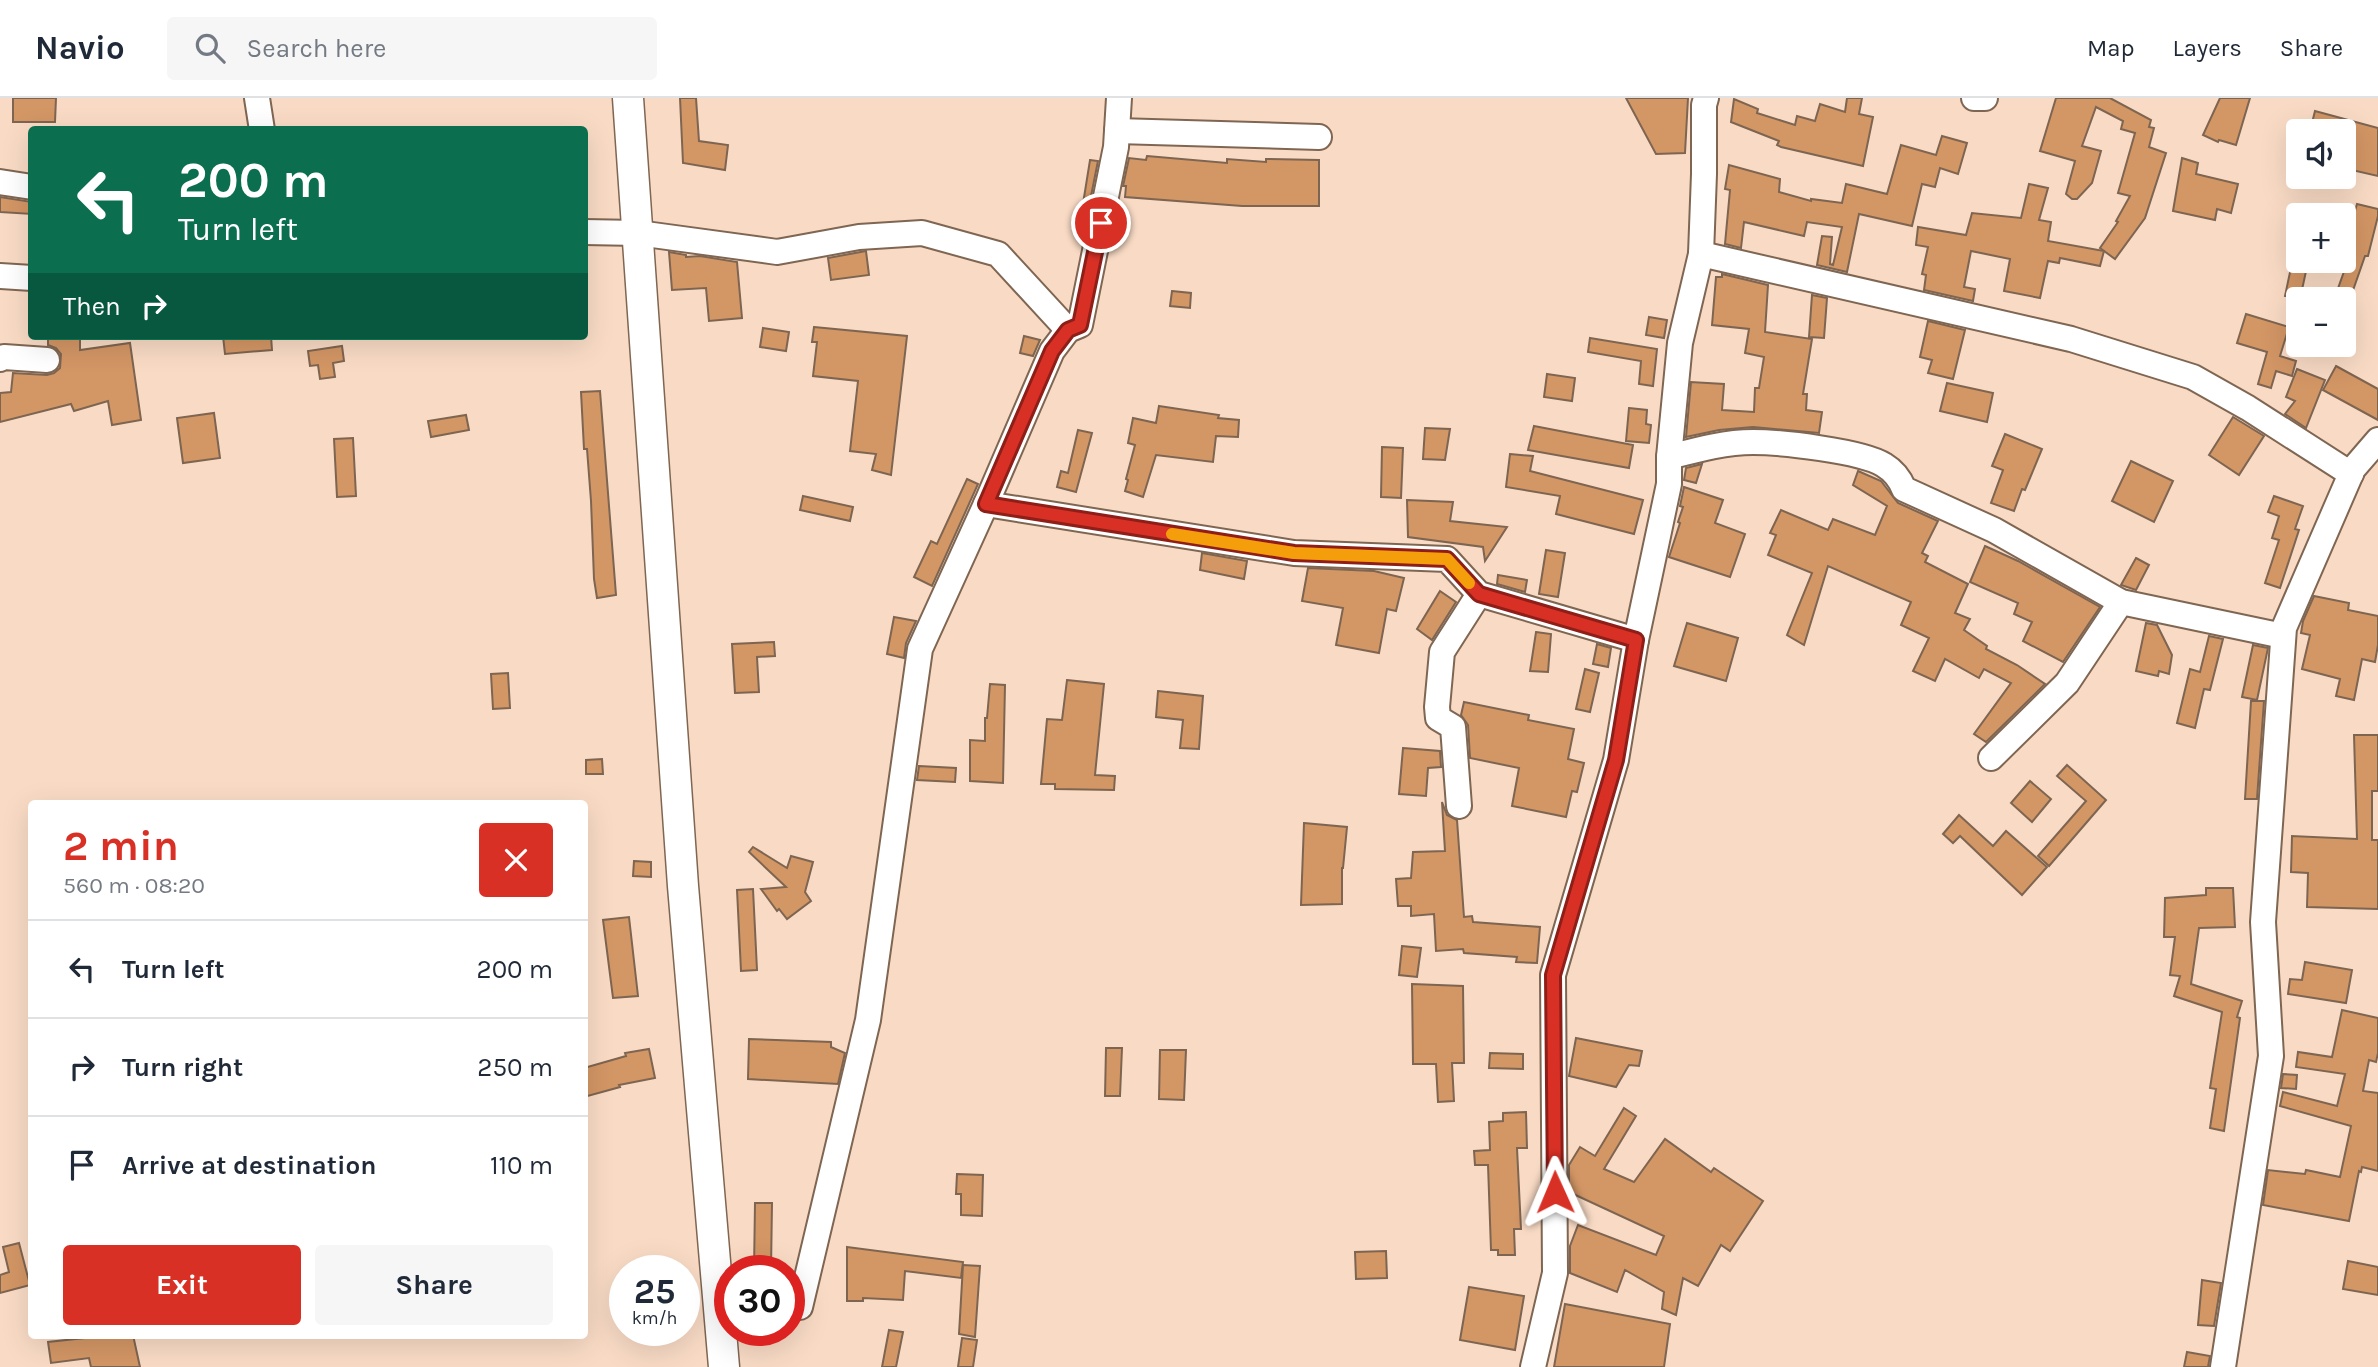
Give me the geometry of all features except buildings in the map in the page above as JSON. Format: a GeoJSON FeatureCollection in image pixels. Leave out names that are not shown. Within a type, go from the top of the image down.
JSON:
{"type":"FeatureCollection","features":[{"type":"Feature","properties":{"kind":"main road"},"geometry":{"type":"LineString","coordinates":[[628,98],[683,886],[720,1255]]}},
{"type":"Feature","properties":{"kind":"main road"},"geometry":{"type":"LineString","coordinates":[[724,1346],[724,1367]]}},
{"type":"Feature","properties":{"kind":"street"},"geometry":{"type":"LineString","coordinates":[[257,98],[261,126]]}},
{"type":"Feature","properties":{"kind":"street"},"geometry":{"type":"LineString","coordinates":[[805,1286],[868,1020],[920,649],[1052,351],[1068,330],[1080,325],[1116,146],[1119,98]]}},
{"type":"Feature","properties":{"kind":"street"},"geometry":{"type":"LineString","coordinates":[[1533,1367],[1555,1273],[1553,975],[1616,760],[1636,640],[1669,484],[1679,343],[1702,254],[1706,98]]}},
{"type":"Feature","properties":{"kind":"street"},"geometry":{"type":"LineString","coordinates":[[1974,98],[1985,98]]}},
{"type":"Feature","properties":{"kind":"street"},"geometry":{"type":"LineString","coordinates":[[1117,131],[1320,137]]}},
{"type":"Feature","properties":{"kind":"street"},"geometry":{"type":"LineString","coordinates":[[0,182],[28,186]]}},
{"type":"Feature","properties":{"kind":"street"},"geometry":{"type":"LineString","coordinates":[[588,232],[638,233],[777,252],[859,237],[922,233],[998,254],[1068,330]]}},
{"type":"Feature","properties":{"kind":"street"},"geometry":{"type":"LineString","coordinates":[[1702,254],[2071,339],[2193,377],[2248,408],[2351,474]]}},
{"type":"Feature","properties":{"kind":"street"},"geometry":{"type":"LineString","coordinates":[[0,276],[28,278]]}},
{"type":"Feature","properties":{"kind":"street"},"geometry":{"type":"LineString","coordinates":[[0,359],[47,360]]}},
{"type":"Feature","properties":{"kind":"street"},"geometry":{"type":"LineString","coordinates":[[2224,1367],[2271,1056],[2263,922],[2284,628],[2351,474],[2378,440]]}},
{"type":"Feature","properties":{"kind":"street"},"geometry":{"type":"LineString","coordinates":[[1669,457],[1713,446],[1753,442],[1792,445],[1858,456],[1883,464],[1899,477],[1904,489],[1994,530],[2120,601],[2283,636]]}},
{"type":"Feature","properties":{"kind":"street"},"geometry":{"type":"LineString","coordinates":[[986,504],[1294,553],[1447,559],[1479,594],[1636,640]]}},
{"type":"Feature","properties":{"kind":"street"},"geometry":{"type":"LineString","coordinates":[[1459,806],[1453,727],[1438,718],[1437,707],[1443,652],[1479,594]]}},
{"type":"Feature","properties":{"kind":"street"},"geometry":{"type":"LineString","coordinates":[[1991,758],[2067,683],[2120,601]]}},
{"type":"Feature","properties":{"kind":"slow traffic"},"geometry":{"type":"LineString","coordinates":[[1172,534],[1294,553],[1447,559],[1469,583]]}},
{"type":"Feature","properties":{"kind":"route"},"geometry":{"type":"LineString","coordinates":[[1101,223],[1080,325],[1068,330],[1052,351],[986,504],[1294,553],[1447,559],[1479,594],[1636,640],[1616,760],[1553,975],[1555,1192]]}}]}
